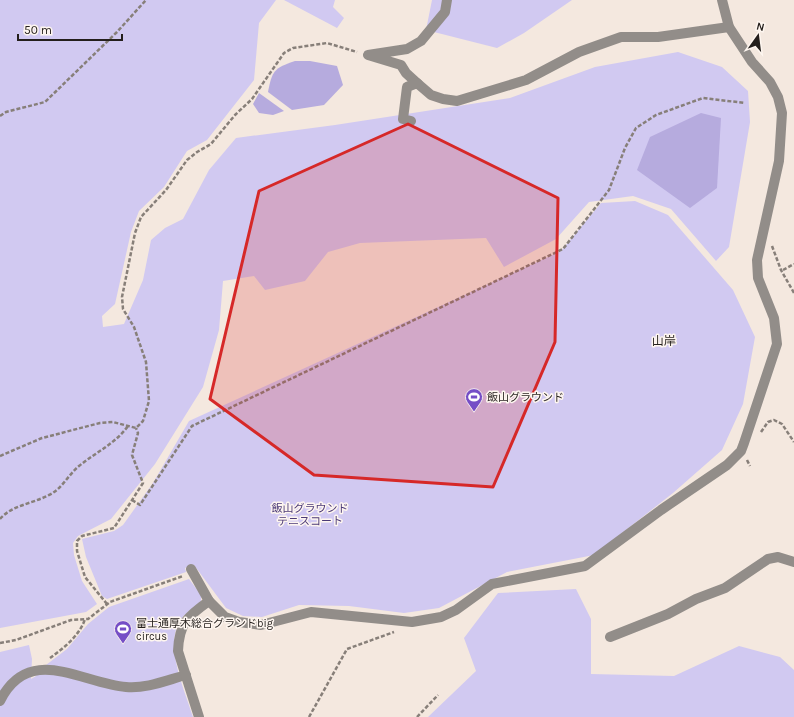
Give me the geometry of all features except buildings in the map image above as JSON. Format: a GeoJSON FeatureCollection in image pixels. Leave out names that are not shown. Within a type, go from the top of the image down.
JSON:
{"type":"FeatureCollection","features":[{"type":"Feature","properties":{"kind":"street"},"geometry":{"type":"LineString","coordinates":[[368,55],[407,49],[421,41],[445,12],[447,0]]}},
{"type":"Feature","properties":{"kind":"street"},"geometry":{"type":"LineString","coordinates":[[192,570],[209,601],[225,617],[231,620],[261,624],[311,612],[418,622],[441,617],[456,610],[492,584],[575,569],[590,563],[661,510],[727,465],[740,451],[777,344],[774,318],[758,278],[757,260],[779,162],[782,113],[778,97],[770,82],[752,62],[729,27],[722,0]]}},
{"type":"Feature","properties":{"kind":"street"},"geometry":{"type":"LineString","coordinates":[[368,55],[401,65],[406,73],[431,95],[457,101],[526,80],[579,52],[621,37],[658,37],[729,27]]}},
{"type":"Feature","properties":{"kind":"street"},"geometry":{"type":"LineString","coordinates":[[411,121],[403,119],[407,87],[418,84]]}},
{"type":"Feature","properties":{"kind":"street"},"geometry":{"type":"LineString","coordinates":[[610,637],[668,614],[696,599],[724,588],[768,559],[778,557],[794,562]]}},
{"type":"Feature","properties":{"kind":"street"},"geometry":{"type":"LineString","coordinates":[[200,717],[178,651],[180,631],[191,614],[209,601]]}},
{"type":"Feature","properties":{"kind":"street"},"geometry":{"type":"LineString","coordinates":[[0,701],[12,682],[22,675],[35,670],[58,670],[126,687],[144,686],[186,675]]}},
{"type":"Feature","properties":{"kind":"path"},"geometry":{"type":"LineString","coordinates":[[0,116],[6,112],[44,102],[117,32],[146,0]]}},
{"type":"Feature","properties":{"kind":"path"},"geometry":{"type":"LineString","coordinates":[[136,428],[143,421],[148,401],[146,362],[134,327],[123,309],[122,297],[135,233],[141,217],[166,190],[187,160],[197,152],[212,144],[235,115],[252,99],[284,53],[293,48],[327,43],[368,55]]}},
{"type":"Feature","properties":{"kind":"path"},"geometry":{"type":"LineString","coordinates":[[132,500],[140,505],[192,426],[563,250],[609,190],[625,148],[636,128],[656,115],[703,98],[745,104]]}},
{"type":"Feature","properties":{"kind":"path"},"geometry":{"type":"LineString","coordinates":[[763,235],[769,239],[782,270],[794,293]]}},
{"type":"Feature","properties":{"kind":"path"},"geometry":{"type":"LineString","coordinates":[[782,270],[794,264]]}},
{"type":"Feature","properties":{"kind":"path"},"geometry":{"type":"LineString","coordinates":[[760,435],[768,422],[774,420],[782,424],[794,442]]}},
{"type":"Feature","properties":{"kind":"path"},"geometry":{"type":"LineString","coordinates":[[0,456],[42,438],[100,424],[113,422],[136,428]]}},
{"type":"Feature","properties":{"kind":"path"},"geometry":{"type":"LineString","coordinates":[[0,519],[7,512],[50,495],[66,482],[78,467],[120,437],[128,426]]}},
{"type":"Feature","properties":{"kind":"path"},"geometry":{"type":"LineString","coordinates":[[107,604],[85,577],[77,551],[77,541],[82,536],[114,528],[143,483],[132,455],[138,433],[136,428]]}},
{"type":"Feature","properties":{"kind":"path"},"geometry":{"type":"LineString","coordinates":[[0,643],[16,640],[71,620],[85,619],[107,604],[192,570]]}},
{"type":"Feature","properties":{"kind":"path"},"geometry":{"type":"LineString","coordinates":[[39,670],[44,662],[65,647],[84,625],[85,619]]}},
{"type":"Feature","properties":{"kind":"path"},"geometry":{"type":"LineString","coordinates":[[309,717],[347,649],[398,631]]}},
{"type":"Feature","properties":{"kind":"path"},"geometry":{"type":"LineString","coordinates":[[417,717],[438,695]]}},
{"type":"Feature","properties":{"kind":"highlighted area"},"geometry":{"type":"Polygon","coordinates":[[[408,124],[558,198],[555,342],[493,487],[314,475],[210,399],[259,191],[408,124]]]}},
{"type":"Feature","properties":{"kind":"green space"},"geometry":{"type":"Polygon","coordinates":[[[0,0],[276,0],[259,23],[254,80],[207,140],[187,151],[164,187],[139,211],[131,232],[115,304],[102,316],[103,327],[124,324],[143,280],[151,240],[165,228],[183,219],[209,170],[236,138],[335,125],[510,98],[595,67],[678,52],[722,67],[748,91],[750,122],[729,247],[716,261],[671,209],[633,196],[589,202],[556,239],[504,267],[486,238],[360,243],[328,252],[305,281],[265,290],[254,276],[223,281],[219,330],[203,387],[155,464],[111,519],[78,536],[73,543],[74,555],[82,581],[97,604],[86,612],[0,628],[0,0]]]}},
{"type":"Feature","properties":{"kind":"green space"},"geometry":{"type":"Polygon","coordinates":[[[284,0],[335,0],[333,7],[344,18],[337,28],[284,0]]]}},
{"type":"Feature","properties":{"kind":"green space"},"geometry":{"type":"Polygon","coordinates":[[[432,0],[572,0],[524,33],[497,48],[426,30],[432,0]]]}},
{"type":"Feature","properties":{"kind":"green space","name":"飯山グラウンド"},"geometry":{"type":"Polygon","coordinates":[[[635,201],[668,215],[733,290],[755,337],[743,404],[722,450],[673,493],[594,555],[507,572],[439,608],[404,613],[349,606],[299,605],[262,617],[243,616],[226,608],[194,565],[185,568],[186,572],[107,599],[102,596],[86,557],[82,539],[114,531],[123,525],[153,483],[189,421],[561,251],[601,203],[635,201]]]}},
{"type":"Feature","properties":{"kind":"green space","name":"富士通厚木総合グランドbig circus"},"geometry":{"type":"Polygon","coordinates":[[[189,579],[201,595],[201,601],[186,613],[179,622],[175,632],[174,644],[175,657],[181,682],[193,717],[0,717],[0,652],[29,645],[32,659],[31,679],[67,649],[88,624],[109,607],[189,579]]]}},
{"type":"Feature","properties":{"kind":"green space"},"geometry":{"type":"Polygon","coordinates":[[[576,589],[591,619],[591,674],[674,676],[739,646],[780,657],[794,670],[794,717],[428,717],[476,671],[464,638],[498,593],[576,589]]]}},
{"type":"Feature","properties":{"kind":"shaded area"},"geometry":{"type":"Polygon","coordinates":[[[295,61],[310,61],[337,66],[343,85],[324,105],[292,110],[268,92],[271,79],[275,71],[282,66],[295,61]]]}},
{"type":"Feature","properties":{"kind":"shaded area"},"geometry":{"type":"Polygon","coordinates":[[[259,93],[284,111],[273,115],[259,113],[253,104],[259,93]]]}},
{"type":"Feature","properties":{"kind":"shaded area"},"geometry":{"type":"Polygon","coordinates":[[[701,113],[721,118],[717,188],[690,208],[637,170],[650,137],[701,113]]]}},
{"type":"Feature","properties":{"kind":"place","name":"飯山グラウンド"},"geometry":{"type":"Point","coordinates":[474,412]}},
{"type":"Feature","properties":{"kind":"place","name":"富士通厚木総合グランドbig circus"},"geometry":{"type":"Point","coordinates":[123,644]}},
{"type":"Feature","properties":{"kind":"district","name":"山岸"},"geometry":{"type":"Point","coordinates":[664,341]}},
{"type":"Feature","properties":{"kind":"park label","name":"飯山グラウンド テニスコート"},"geometry":{"type":"Point","coordinates":[310,514]}}]}
